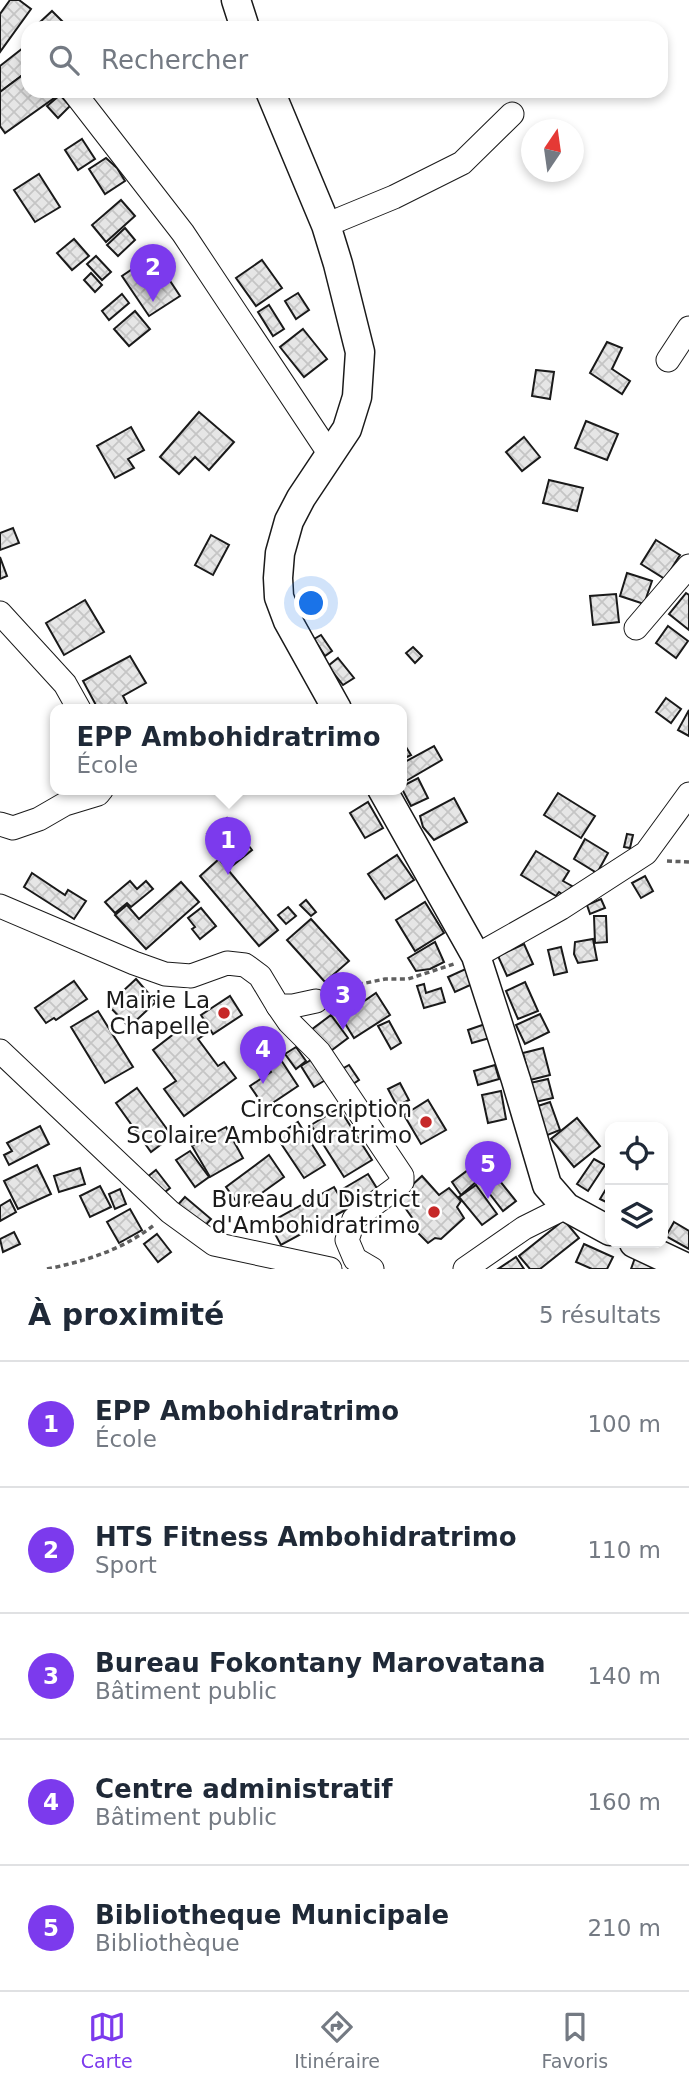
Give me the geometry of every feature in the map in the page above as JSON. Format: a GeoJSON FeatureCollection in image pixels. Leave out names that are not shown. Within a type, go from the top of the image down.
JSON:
{"type":"FeatureCollection","features":[{"type":"Feature","properties":{"kind":"main road"},"geometry":{"type":"LineString","coordinates":[[236,0],[243,21]]}},
{"type":"Feature","properties":{"kind":"main road"},"geometry":{"type":"LineString","coordinates":[[273,98],[326,225],[360,352],[357,397],[347,429],[331,457],[301,498],[289,521],[280,554],[278,578],[279,597],[288,621],[334,704]]}},
{"type":"Feature","properties":{"kind":"main road"},"geometry":{"type":"LineString","coordinates":[[385,795],[476,956],[547,1185],[566,1207],[601,1227]]}},
{"type":"Feature","properties":{"kind":"main road"},"geometry":{"type":"LineString","coordinates":[[645,1248],[689,1269]]}},
{"type":"Feature","properties":{"kind":"street"},"geometry":{"type":"LineString","coordinates":[[78,98],[183,233],[331,457]]}},
{"type":"Feature","properties":{"kind":"street"},"geometry":{"type":"LineString","coordinates":[[326,225],[394,197],[462,163],[512,114]]}},
{"type":"Feature","properties":{"kind":"street"},"geometry":{"type":"LineString","coordinates":[[668,360],[689,328]]}},
{"type":"Feature","properties":{"kind":"street"},"geometry":{"type":"LineString","coordinates":[[636,628],[689,566]]}},
{"type":"Feature","properties":{"kind":"street"},"geometry":{"type":"LineString","coordinates":[[0,613],[65,684],[76,704]]}},
{"type":"Feature","properties":{"kind":"street"},"geometry":{"type":"LineString","coordinates":[[476,956],[561,908],[646,853],[689,794]]}},
{"type":"Feature","properties":{"kind":"street"},"geometry":{"type":"LineString","coordinates":[[0,824],[13,828],[39,819],[65,804],[95,795]]}},
{"type":"Feature","properties":{"kind":"street"},"geometry":{"type":"LineString","coordinates":[[0,895],[9,909],[165,974],[191,976],[227,963],[246,965],[260,976],[289,1022],[320,1052],[402,1176],[402,1182],[396,1188],[354,1219],[347,1240],[355,1259],[372,1269]]}},
{"type":"Feature","properties":{"kind":"street"},"geometry":{"type":"LineString","coordinates":[[278,1006],[316,1001]]}},
{"type":"Feature","properties":{"kind":"street"},"geometry":{"type":"LineString","coordinates":[[0,1051],[170,1212],[214,1244],[330,1269]]}},
{"type":"Feature","properties":{"kind":"street"},"geometry":{"type":"LineString","coordinates":[[524,1228],[547,1185]]}},
{"type":"Feature","properties":{"kind":"street"},"geometry":{"type":"LineString","coordinates":[[465,1269],[524,1228],[566,1207]]}},
{"type":"Feature","properties":{"kind":"path"},"geometry":{"type":"LineString","coordinates":[[316,1001],[351,986],[385,979],[408,979],[476,956]]}},
{"type":"Feature","properties":{"kind":"path"},"geometry":{"type":"LineString","coordinates":[[47,1269],[89,1260],[141,1235],[170,1212]]}},
{"type":"Feature","properties":{"kind":"building"},"geometry":{"type":"Polygon","coordinates":[[[10,0],[19,0],[31,9],[0,52],[0,14],[10,0]]]}},
{"type":"Feature","properties":{"kind":"building"},"geometry":{"type":"Polygon","coordinates":[[[52,11],[62,21],[41,21],[52,11]]]}},
{"type":"Feature","properties":{"kind":"building"},"geometry":{"type":"Polygon","coordinates":[[[21,50],[21,76],[0,92],[0,66],[21,50]]]}},
{"type":"Feature","properties":{"kind":"building"},"geometry":{"type":"Polygon","coordinates":[[[21,76],[21,98],[54,98],[5,133],[0,126],[0,92],[21,76]]]}},
{"type":"Feature","properties":{"kind":"building"},"geometry":{"type":"Polygon","coordinates":[[[56,98],[63,98],[70,106],[58,118],[47,106],[56,98]]]}},
{"type":"Feature","properties":{"kind":"building"},"geometry":{"type":"Polygon","coordinates":[[[82,139],[95,159],[78,170],[65,150],[82,139]]]}},
{"type":"Feature","properties":{"kind":"building"},"geometry":{"type":"Polygon","coordinates":[[[106,158],[117,168],[125,181],[105,194],[89,169],[106,158]]]}},
{"type":"Feature","properties":{"kind":"building"},"geometry":{"type":"Polygon","coordinates":[[[39,174],[60,207],[35,222],[14,190],[39,174]]]}},
{"type":"Feature","properties":{"kind":"building"},"geometry":{"type":"Polygon","coordinates":[[[121,200],[135,216],[106,242],[92,225],[121,200]]]}},
{"type":"Feature","properties":{"kind":"building"},"geometry":{"type":"Polygon","coordinates":[[[125,228],[135,240],[118,256],[107,245],[125,228]]]}},
{"type":"Feature","properties":{"kind":"building"},"geometry":{"type":"Polygon","coordinates":[[[74,239],[89,256],[72,270],[57,253],[74,239]]]}},
{"type":"Feature","properties":{"kind":"building"},"geometry":{"type":"Polygon","coordinates":[[[153,255],[180,296],[149,316],[122,276],[153,255]]]}},
{"type":"Feature","properties":{"kind":"building"},"geometry":{"type":"Polygon","coordinates":[[[96,256],[111,272],[102,280],[87,264],[96,256]]]}},
{"type":"Feature","properties":{"kind":"building"},"geometry":{"type":"Polygon","coordinates":[[[262,260],[282,288],[256,306],[236,278],[262,260]]]}},
{"type":"Feature","properties":{"kind":"building"},"geometry":{"type":"Polygon","coordinates":[[[91,273],[102,285],[95,292],[84,280],[91,273]]]}},
{"type":"Feature","properties":{"kind":"building"},"geometry":{"type":"Polygon","coordinates":[[[298,293],[309,310],[296,319],[285,301],[298,293]]]}},
{"type":"Feature","properties":{"kind":"building"},"geometry":{"type":"Polygon","coordinates":[[[122,294],[129,303],[109,320],[102,311],[122,294]]]}},
{"type":"Feature","properties":{"kind":"building"},"geometry":{"type":"Polygon","coordinates":[[[269,305],[284,329],[273,336],[258,312],[269,305]]]}},
{"type":"Feature","properties":{"kind":"building"},"geometry":{"type":"Polygon","coordinates":[[[135,311],[150,329],[129,346],[114,329],[135,311]]]}},
{"type":"Feature","properties":{"kind":"building"},"geometry":{"type":"Polygon","coordinates":[[[303,329],[327,359],[304,377],[280,347],[303,329]]]}},
{"type":"Feature","properties":{"kind":"building"},"geometry":{"type":"Polygon","coordinates":[[[607,342],[622,348],[612,369],[630,381],[622,394],[590,373],[607,342]]]}},
{"type":"Feature","properties":{"kind":"building"},"geometry":{"type":"Polygon","coordinates":[[[536,370],[554,372],[550,399],[532,396],[536,370]]]}},
{"type":"Feature","properties":{"kind":"building"},"geometry":{"type":"Polygon","coordinates":[[[199,412],[234,442],[209,470],[195,457],[179,474],[160,457],[199,412]]]}},
{"type":"Feature","properties":{"kind":"building"},"geometry":{"type":"Polygon","coordinates":[[[586,421],[618,434],[607,460],[575,448],[586,421]]]}},
{"type":"Feature","properties":{"kind":"building"},"geometry":{"type":"Polygon","coordinates":[[[131,427],[144,450],[128,459],[134,468],[115,478],[97,446],[131,427]]]}},
{"type":"Feature","properties":{"kind":"building"},"geometry":{"type":"Polygon","coordinates":[[[524,437],[540,457],[522,471],[506,452],[524,437]]]}},
{"type":"Feature","properties":{"kind":"building"},"geometry":{"type":"Polygon","coordinates":[[[549,480],[583,488],[577,511],[543,503],[549,480]]]}},
{"type":"Feature","properties":{"kind":"building"},"geometry":{"type":"Polygon","coordinates":[[[13,528],[19,543],[0,550],[0,533],[13,528]]]}},
{"type":"Feature","properties":{"kind":"building"},"geometry":{"type":"Polygon","coordinates":[[[211,535],[229,545],[213,575],[195,565],[211,535]]]}},
{"type":"Feature","properties":{"kind":"building"},"geometry":{"type":"Polygon","coordinates":[[[656,540],[680,555],[665,579],[641,564],[656,540]]]}},
{"type":"Feature","properties":{"kind":"building"},"geometry":{"type":"Polygon","coordinates":[[[0,557],[7,576],[0,579],[0,557]]]}},
{"type":"Feature","properties":{"kind":"building"},"geometry":{"type":"Polygon","coordinates":[[[627,573],[652,581],[644,604],[620,596],[627,573]]]}},
{"type":"Feature","properties":{"kind":"building"},"geometry":{"type":"Polygon","coordinates":[[[686,593],[689,595],[689,630],[669,614],[686,593]]]}},
{"type":"Feature","properties":{"kind":"building"},"geometry":{"type":"Polygon","coordinates":[[[616,594],[619,622],[593,625],[590,596],[616,594]]]}},
{"type":"Feature","properties":{"kind":"building"},"geometry":{"type":"Polygon","coordinates":[[[85,600],[104,632],[64,655],[46,623],[85,600]]]}},
{"type":"Feature","properties":{"kind":"building"},"geometry":{"type":"Polygon","coordinates":[[[668,626],[688,641],[676,658],[656,643],[668,626]]]}},
{"type":"Feature","properties":{"kind":"building"},"geometry":{"type":"Polygon","coordinates":[[[321,635],[332,651],[325,656],[314,639],[321,635]]]}},
{"type":"Feature","properties":{"kind":"building"},"geometry":{"type":"Polygon","coordinates":[[[413,647],[422,656],[415,663],[406,653],[413,647]]]}},
{"type":"Feature","properties":{"kind":"building"},"geometry":{"type":"Polygon","coordinates":[[[130,656],[146,683],[123,696],[127,704],[95,704],[83,681],[130,656]]]}},
{"type":"Feature","properties":{"kind":"building"},"geometry":{"type":"Polygon","coordinates":[[[338,658],[354,678],[343,685],[328,666],[338,658]]]}},
{"type":"Feature","properties":{"kind":"building"},"geometry":{"type":"Polygon","coordinates":[[[666,698],[681,709],[671,723],[656,712],[666,698]]]}},
{"type":"Feature","properties":{"kind":"building"},"geometry":{"type":"Polygon","coordinates":[[[689,710],[689,736],[678,730],[689,710]]]}},
{"type":"Feature","properties":{"kind":"building"},"geometry":{"type":"Polygon","coordinates":[[[434,746],[442,760],[407,780],[407,761],[434,746]]]}},
{"type":"Feature","properties":{"kind":"building"},"geometry":{"type":"Polygon","coordinates":[[[418,778],[428,798],[411,806],[405,795],[407,784],[418,778]]]}},
{"type":"Feature","properties":{"kind":"building"},"geometry":{"type":"Polygon","coordinates":[[[558,793],[595,816],[581,838],[544,815],[558,793]]]}},
{"type":"Feature","properties":{"kind":"building"},"geometry":{"type":"Polygon","coordinates":[[[454,798],[467,822],[434,840],[423,827],[420,816],[454,798]]]}},
{"type":"Feature","properties":{"kind":"building"},"geometry":{"type":"Polygon","coordinates":[[[368,802],[383,828],[365,838],[350,813],[368,802]]]}},
{"type":"Feature","properties":{"kind":"building"},"geometry":{"type":"Polygon","coordinates":[[[227,818],[252,850],[232,866],[207,834],[227,818]]]}},
{"type":"Feature","properties":{"kind":"building"},"geometry":{"type":"Polygon","coordinates":[[[627,834],[633,835],[630,848],[624,847],[627,834]]]}},
{"type":"Feature","properties":{"kind":"building"},"geometry":{"type":"Polygon","coordinates":[[[585,839],[608,853],[597,873],[574,859],[585,839]]]}},
{"type":"Feature","properties":{"kind":"building"},"geometry":{"type":"Polygon","coordinates":[[[536,851],[569,871],[563,881],[572,886],[565,896],[559,892],[556,896],[521,875],[536,851]]]}},
{"type":"Feature","properties":{"kind":"building"},"geometry":{"type":"Polygon","coordinates":[[[397,855],[414,880],[385,899],[368,874],[397,855]]]}},
{"type":"Feature","properties":{"kind":"building"},"geometry":{"type":"Polygon","coordinates":[[[219,859],[278,930],[259,946],[200,876],[219,859]]]}},
{"type":"Feature","properties":{"kind":"building"},"geometry":{"type":"Polygon","coordinates":[[[32,873],[65,895],[68,890],[86,901],[74,919],[24,887],[32,873]]]}},
{"type":"Feature","properties":{"kind":"building"},"geometry":{"type":"Polygon","coordinates":[[[645,876],[653,891],[641,898],[632,883],[645,876]]]}},
{"type":"Feature","properties":{"kind":"building"},"geometry":{"type":"Polygon","coordinates":[[[130,881],[137,889],[146,881],[153,889],[131,907],[127,903],[115,913],[105,902],[130,881]]]}},
{"type":"Feature","properties":{"kind":"building"},"geometry":{"type":"Polygon","coordinates":[[[181,882],[199,902],[146,949],[115,915],[127,905],[139,919],[181,882]]]}},
{"type":"Feature","properties":{"kind":"building"},"geometry":{"type":"Polygon","coordinates":[[[601,899],[605,908],[590,914],[587,905],[601,899]]]}},
{"type":"Feature","properties":{"kind":"building"},"geometry":{"type":"Polygon","coordinates":[[[306,900],[316,912],[311,916],[300,905],[306,900]]]}},
{"type":"Feature","properties":{"kind":"building"},"geometry":{"type":"Polygon","coordinates":[[[425,902],[444,933],[415,951],[396,920],[425,902]]]}},
{"type":"Feature","properties":{"kind":"building"},"geometry":{"type":"Polygon","coordinates":[[[288,907],[296,916],[286,924],[278,915],[288,907]]]}},
{"type":"Feature","properties":{"kind":"building"},"geometry":{"type":"Polygon","coordinates":[[[201,908],[216,926],[200,939],[188,918],[201,908]]]}},
{"type":"Feature","properties":{"kind":"building"},"geometry":{"type":"Polygon","coordinates":[[[594,916],[606,916],[607,942],[595,943],[594,916]]]}},
{"type":"Feature","properties":{"kind":"building"},"geometry":{"type":"Polygon","coordinates":[[[311,919],[349,961],[325,982],[287,940],[311,919]]]}},
{"type":"Feature","properties":{"kind":"building"},"geometry":{"type":"Polygon","coordinates":[[[593,939],[597,960],[578,963],[574,954],[575,942],[593,939]]]}},
{"type":"Feature","properties":{"kind":"building"},"geometry":{"type":"Polygon","coordinates":[[[435,942],[444,962],[430,969],[416,971],[408,958],[435,942]]]}},
{"type":"Feature","properties":{"kind":"building"},"geometry":{"type":"Polygon","coordinates":[[[524,944],[533,964],[507,976],[498,956],[524,944]]]}},
{"type":"Feature","properties":{"kind":"building"},"geometry":{"type":"Polygon","coordinates":[[[561,947],[567,972],[554,975],[548,950],[561,947]]]}},
{"type":"Feature","properties":{"kind":"building"},"geometry":{"type":"Polygon","coordinates":[[[470,967],[477,982],[455,992],[448,977],[470,967]]]}},
{"type":"Feature","properties":{"kind":"building"},"geometry":{"type":"Polygon","coordinates":[[[136,979],[156,1002],[129,1027],[108,1005],[136,979]]]}},
{"type":"Feature","properties":{"kind":"building"},"geometry":{"type":"Polygon","coordinates":[[[74,981],[87,999],[56,1020],[54,1018],[46,1023],[35,1008],[74,981]]]}},
{"type":"Feature","properties":{"kind":"building"},"geometry":{"type":"Polygon","coordinates":[[[525,982],[538,1011],[518,1019],[506,991],[525,982]]]}},
{"type":"Feature","properties":{"kind":"building"},"geometry":{"type":"Polygon","coordinates":[[[424,984],[426,993],[441,988],[445,1002],[424,1008],[417,986],[424,984]]]}},
{"type":"Feature","properties":{"kind":"building"},"geometry":{"type":"Polygon","coordinates":[[[376,993],[390,1015],[354,1038],[341,1017],[376,993]]]}},
{"type":"Feature","properties":{"kind":"building"},"geometry":{"type":"Polygon","coordinates":[[[230,996],[242,1015],[213,1034],[201,1015],[230,996]]]}},
{"type":"Feature","properties":{"kind":"building"},"geometry":{"type":"Polygon","coordinates":[[[98,1011],[133,1067],[105,1083],[71,1027],[98,1011]]]}},
{"type":"Feature","properties":{"kind":"building"},"geometry":{"type":"Polygon","coordinates":[[[540,1014],[549,1032],[525,1044],[516,1025],[540,1014]]]}},
{"type":"Feature","properties":{"kind":"building"},"geometry":{"type":"Polygon","coordinates":[[[331,1015],[348,1038],[328,1053],[311,1030],[331,1015]]]}},
{"type":"Feature","properties":{"kind":"building"},"geometry":{"type":"Polygon","coordinates":[[[192,1020],[204,1035],[198,1039],[218,1066],[224,1062],[236,1078],[184,1116],[164,1089],[176,1081],[153,1050],[192,1020]]]}},
{"type":"Feature","properties":{"kind":"building"},"geometry":{"type":"Polygon","coordinates":[[[389,1021],[401,1043],[391,1049],[378,1026],[389,1021]]]}},
{"type":"Feature","properties":{"kind":"building"},"geometry":{"type":"Polygon","coordinates":[[[488,1023],[493,1037],[472,1043],[468,1030],[488,1023]]]}},
{"type":"Feature","properties":{"kind":"building"},"geometry":{"type":"Polygon","coordinates":[[[296,1047],[306,1061],[296,1069],[285,1054],[296,1047]]]}},
{"type":"Feature","properties":{"kind":"building"},"geometry":{"type":"Polygon","coordinates":[[[543,1048],[550,1075],[530,1080],[523,1053],[543,1048]]]}},
{"type":"Feature","properties":{"kind":"building"},"geometry":{"type":"Polygon","coordinates":[[[279,1057],[298,1086],[265,1108],[250,1086],[271,1072],[267,1065],[279,1057]]]}},
{"type":"Feature","properties":{"kind":"building"},"geometry":{"type":"Polygon","coordinates":[[[314,1058],[327,1079],[314,1087],[301,1066],[314,1058]]]}},
{"type":"Feature","properties":{"kind":"building"},"geometry":{"type":"Polygon","coordinates":[[[349,1065],[359,1080],[350,1086],[340,1070],[349,1065]]]}},
{"type":"Feature","properties":{"kind":"building"},"geometry":{"type":"Polygon","coordinates":[[[495,1065],[499,1079],[478,1085],[474,1071],[495,1065]]]}},
{"type":"Feature","properties":{"kind":"building"},"geometry":{"type":"Polygon","coordinates":[[[548,1079],[553,1098],[535,1102],[530,1083],[548,1079]]]}},
{"type":"Feature","properties":{"kind":"building"},"geometry":{"type":"Polygon","coordinates":[[[400,1083],[409,1100],[397,1106],[388,1089],[400,1083]]]}},
{"type":"Feature","properties":{"kind":"building"},"geometry":{"type":"Polygon","coordinates":[[[137,1088],[172,1136],[151,1152],[116,1103],[137,1088]]]}},
{"type":"Feature","properties":{"kind":"building"},"geometry":{"type":"Polygon","coordinates":[[[501,1091],[506,1119],[488,1123],[482,1095],[501,1091]]]}},
{"type":"Feature","properties":{"kind":"building"},"geometry":{"type":"Polygon","coordinates":[[[428,1100],[446,1130],[421,1144],[404,1115],[428,1100]]]}},
{"type":"Feature","properties":{"kind":"building"},"geometry":{"type":"Polygon","coordinates":[[[550,1102],[560,1130],[545,1136],[535,1107],[550,1102]]]}},
{"type":"Feature","properties":{"kind":"building"},"geometry":{"type":"Polygon","coordinates":[[[339,1108],[372,1160],[344,1177],[311,1125],[339,1108]]]}},
{"type":"Feature","properties":{"kind":"building"},"geometry":{"type":"Polygon","coordinates":[[[577,1118],[600,1146],[574,1167],[551,1139],[577,1118]]]}},
{"type":"Feature","properties":{"kind":"building"},"geometry":{"type":"Polygon","coordinates":[[[298,1122],[325,1165],[304,1178],[276,1136],[298,1122]]]}},
{"type":"Feature","properties":{"kind":"building"},"geometry":{"type":"Polygon","coordinates":[[[40,1126],[49,1144],[9,1165],[4,1155],[12,1151],[7,1143],[40,1126]]]}},
{"type":"Feature","properties":{"kind":"building"},"geometry":{"type":"Polygon","coordinates":[[[226,1127],[243,1158],[210,1177],[192,1146],[226,1127]]]}},
{"type":"Feature","properties":{"kind":"building"},"geometry":{"type":"Polygon","coordinates":[[[190,1151],[209,1177],[195,1187],[176,1160],[190,1151]]]}},
{"type":"Feature","properties":{"kind":"building"},"geometry":{"type":"Polygon","coordinates":[[[269,1155],[284,1177],[241,1208],[226,1187],[269,1155]]]}},
{"type":"Feature","properties":{"kind":"building"},"geometry":{"type":"Polygon","coordinates":[[[594,1159],[605,1165],[588,1191],[577,1184],[594,1159]]]}},
{"type":"Feature","properties":{"kind":"building"},"geometry":{"type":"Polygon","coordinates":[[[476,1164],[484,1175],[461,1195],[452,1182],[476,1164]]]}},
{"type":"Feature","properties":{"kind":"building"},"geometry":{"type":"Polygon","coordinates":[[[37,1165],[51,1194],[18,1209],[4,1181],[37,1165]]]}},
{"type":"Feature","properties":{"kind":"building"},"geometry":{"type":"Polygon","coordinates":[[[80,1168],[85,1184],[59,1192],[54,1176],[80,1168]]]}},
{"type":"Feature","properties":{"kind":"building"},"geometry":{"type":"Polygon","coordinates":[[[156,1170],[170,1188],[160,1196],[146,1178],[156,1170]]]}},
{"type":"Feature","properties":{"kind":"building"},"geometry":{"type":"Polygon","coordinates":[[[491,1170],[516,1201],[503,1211],[479,1180],[491,1170]]]}},
{"type":"Feature","properties":{"kind":"building"},"geometry":{"type":"Polygon","coordinates":[[[368,1174],[378,1190],[351,1206],[341,1190],[368,1174]]]}},
{"type":"Feature","properties":{"kind":"building","name":"Bureau du District d'Ambohidratrimo"},"geometry":{"type":"Polygon","coordinates":[[[422,1176],[439,1195],[449,1188],[461,1201],[457,1207],[464,1218],[441,1239],[435,1238],[428,1243],[411,1226],[413,1219],[398,1198],[422,1176]]]}},
{"type":"Feature","properties":{"kind":"building"},"geometry":{"type":"Polygon","coordinates":[[[476,1185],[497,1214],[482,1225],[459,1197],[476,1185]]]}},
{"type":"Feature","properties":{"kind":"building"},"geometry":{"type":"Polygon","coordinates":[[[100,1186],[111,1207],[90,1217],[80,1196],[100,1186]]]}},
{"type":"Feature","properties":{"kind":"building"},"geometry":{"type":"Polygon","coordinates":[[[334,1187],[347,1209],[281,1245],[269,1223],[334,1187]]]}},
{"type":"Feature","properties":{"kind":"building"},"geometry":{"type":"Polygon","coordinates":[[[120,1189],[126,1204],[115,1209],[109,1194],[120,1189]]]}},
{"type":"Feature","properties":{"kind":"building"},"geometry":{"type":"Polygon","coordinates":[[[185,1197],[211,1219],[201,1230],[175,1208],[185,1197]]]}},
{"type":"Feature","properties":{"kind":"building"},"geometry":{"type":"Polygon","coordinates":[[[10,1200],[16,1212],[0,1221],[0,1206],[10,1200]]]}},
{"type":"Feature","properties":{"kind":"building"},"geometry":{"type":"Polygon","coordinates":[[[130,1209],[142,1230],[119,1243],[107,1222],[130,1209]]]}},
{"type":"Feature","properties":{"kind":"building"},"geometry":{"type":"Polygon","coordinates":[[[564,1220],[579,1238],[540,1269],[530,1269],[519,1256],[564,1220]]]}},
{"type":"Feature","properties":{"kind":"building"},"geometry":{"type":"Polygon","coordinates":[[[674,1222],[689,1231],[689,1249],[668,1237],[674,1222]]]}},
{"type":"Feature","properties":{"kind":"building"},"geometry":{"type":"Polygon","coordinates":[[[14,1232],[20,1244],[3,1252],[0,1239],[14,1232]]]}},
{"type":"Feature","properties":{"kind":"building"},"geometry":{"type":"Polygon","coordinates":[[[157,1234],[171,1252],[158,1262],[144,1244],[157,1234]]]}},
{"type":"Feature","properties":{"kind":"building"},"geometry":{"type":"Polygon","coordinates":[[[584,1244],[613,1257],[607,1269],[592,1269],[576,1262],[584,1244]]]}},
{"type":"Feature","properties":{"kind":"building"},"geometry":{"type":"Polygon","coordinates":[[[636,1255],[667,1269],[631,1269],[636,1255]]]}},
{"type":"Feature","properties":{"kind":"building"},"geometry":{"type":"Polygon","coordinates":[[[516,1257],[524,1269],[498,1269],[516,1257]]]}},
{"type":"Feature","properties":{"kind":"place","name":"HTS Fitness Ambohidratrimo"},"geometry":{"type":"Point","coordinates":[153,302]}},
{"type":"Feature","properties":{"kind":"place","name":"EPP Ambohidratrimo"},"geometry":{"type":"Point","coordinates":[228,875]}},
{"type":"Feature","properties":{"kind":"place","name":"Mairie La Chapelle"},"geometry":{"type":"Point","coordinates":[224,1013]}},
{"type":"Feature","properties":{"kind":"place","name":"Bureau Fokontany Marovatana"},"geometry":{"type":"Point","coordinates":[343,1030]}},
{"type":"Feature","properties":{"kind":"place","name":"Centre administratif"},"geometry":{"type":"Point","coordinates":[263,1084]}},
{"type":"Feature","properties":{"kind":"place","name":"Circonscription Scolaire Ambohidratrimo"},"geometry":{"type":"Point","coordinates":[426,1122]}},
{"type":"Feature","properties":{"kind":"place","name":"Bibliotheque Municipale"},"geometry":{"type":"Point","coordinates":[488,1199]}},
{"type":"Feature","properties":{"kind":"place","name":"Bureau du District d'Ambohidratrimo"},"geometry":{"type":"Point","coordinates":[434,1212]}}]}
